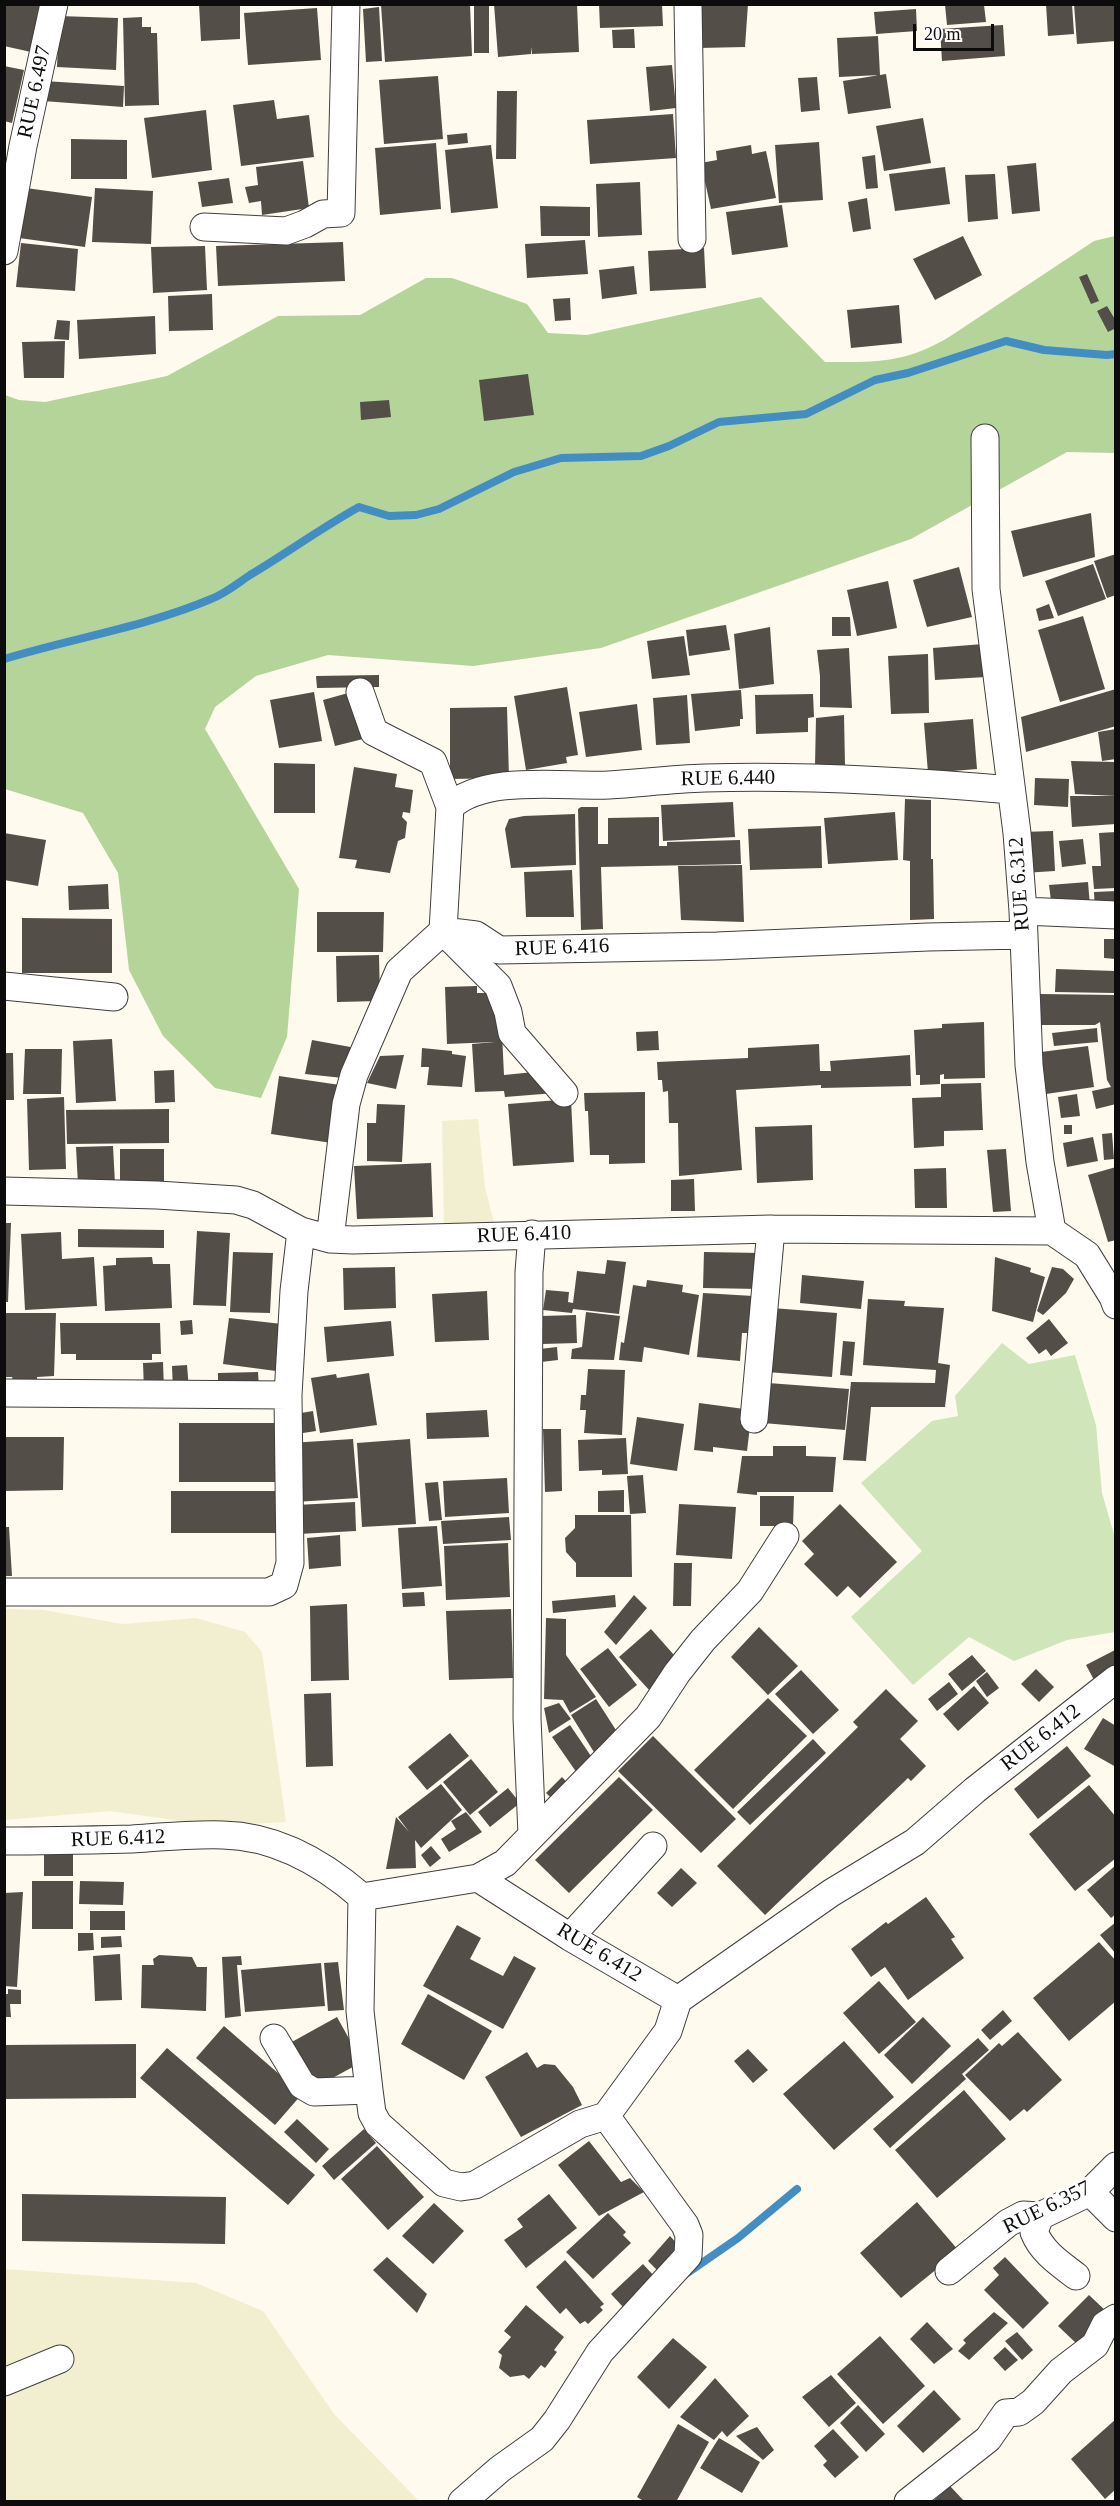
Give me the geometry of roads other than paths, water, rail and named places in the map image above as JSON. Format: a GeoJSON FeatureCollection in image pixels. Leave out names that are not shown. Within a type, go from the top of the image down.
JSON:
{"type":"FeatureCollection","features":[{"type":"Feature","properties":{"kind":"street","name":"RUE 6.497"},"geometry":{"type":"LineString","coordinates":[[4,251],[23,146],[54,4]]}},
{"type":"Feature","properties":{"kind":"street"},"geometry":{"type":"LineString","coordinates":[[204,227],[286,231],[323,214],[341,213],[346,4]]}},
{"type":"Feature","properties":{"kind":"street"},"geometry":{"type":"LineString","coordinates":[[688,4],[692,239]]}},
{"type":"Feature","properties":{"kind":"street","name":"RUE 6.312"},"geometry":{"type":"LineString","coordinates":[[985,438],[986,589],[1017,833],[1024,923],[1029,1065],[1040,1162],[1052,1231]]}},
{"type":"Feature","properties":{"kind":"street"},"geometry":{"type":"LineString","coordinates":[[330,1239],[344,1114],[354,1075],[399,971],[443,931],[450,807],[433,762],[374,732],[360,692]]}},
{"type":"Feature","properties":{"kind":"street","name":"RUE 6.440"},"geometry":{"type":"LineString","coordinates":[[450,807],[460,797],[480,790],[546,783],[607,785],[703,778],[825,777],[1011,790]]}},
{"type":"Feature","properties":{"kind":"street","name":"RUE 6.416"},"geometry":{"type":"LineString","coordinates":[[443,931],[476,935],[499,950],[797,944],[928,937],[1024,923],[1116,915]]}},
{"type":"Feature","properties":{"kind":"street"},"geometry":{"type":"LineString","coordinates":[[443,931],[498,986],[508,1012],[512,1033],[564,1093]]}},
{"type":"Feature","properties":{"kind":"street"},"geometry":{"type":"LineString","coordinates":[[4,986],[114,997]]}},
{"type":"Feature","properties":{"kind":"street","name":"RUE 6.410"},"geometry":{"type":"LineString","coordinates":[[4,1191],[157,1194],[236,1200],[253,1205],[301,1231],[330,1239],[353,1240],[771,1229],[1052,1231]]}},
{"type":"Feature","properties":{"kind":"street"},"geometry":{"type":"LineString","coordinates":[[754,1419],[771,1229]]}},
{"type":"Feature","properties":{"kind":"street"},"geometry":{"type":"LineString","coordinates":[[4,1592],[269,1592],[284,1585],[290,1563],[288,1395],[294,1291],[301,1231]]}},
{"type":"Feature","properties":{"kind":"street"},"geometry":{"type":"LineString","coordinates":[[1052,1231],[1088,1255],[1116,1305]]}},
{"type":"Feature","properties":{"kind":"street"},"geometry":{"type":"LineString","coordinates":[[532,1234],[529,1272],[527,1718],[532,1835]]}},
{"type":"Feature","properties":{"kind":"street"},"geometry":{"type":"LineString","coordinates":[[4,1394],[288,1395]]}},
{"type":"Feature","properties":{"kind":"street"},"geometry":{"type":"LineString","coordinates":[[678,2000],[668,2031],[606,2116],[580,2124],[475,2185],[461,2187],[444,2183],[378,2124],[372,2113],[360,2011],[362,1897],[478,1878],[504,1863],[648,1717],[677,1673],[703,1640],[750,1591],[785,1536]]}},
{"type":"Feature","properties":{"kind":"street","name":"RUE 6.412"},"geometry":{"type":"LineString","coordinates":[[478,1878],[678,2000],[831,1893],[915,1842],[975,1790],[1116,1679]]}},
{"type":"Feature","properties":{"kind":"street","name":"RUE 6.412"},"geometry":{"type":"LineString","coordinates":[[4,1841],[225,1835],[256,1840],[307,1857],[335,1874],[362,1897]]}},
{"type":"Feature","properties":{"kind":"street"},"geometry":{"type":"LineString","coordinates":[[570,1936],[653,1846]]}},
{"type":"Feature","properties":{"kind":"street"},"geometry":{"type":"LineString","coordinates":[[274,2038],[302,2085],[314,2092],[369,2090]]}},
{"type":"Feature","properties":{"kind":"street"},"geometry":{"type":"LineString","coordinates":[[462,2502],[500,2469],[542,2439],[557,2420],[600,2352],[688,2256],[689,2235],[685,2225],[606,2116]]}},
{"type":"Feature","properties":{"kind":"street","name":"RUE 6.357"},"geometry":{"type":"LineString","coordinates":[[949,2271],[1008,2223],[1023,2216],[1040,2216],[1090,2192],[1116,2166]]}},
{"type":"Feature","properties":{"kind":"street"},"geometry":{"type":"LineString","coordinates":[[1090,2192],[1116,2218]]}},
{"type":"Feature","properties":{"kind":"street"},"geometry":{"type":"LineString","coordinates":[[1040,2216],[1034,2232],[1038,2241],[1051,2256],[1076,2276]]}},
{"type":"Feature","properties":{"kind":"street"},"geometry":{"type":"LineString","coordinates":[[908,2502],[988,2439],[1006,2413],[1019,2412],[1033,2402],[1061,2371],[1095,2345],[1106,2325],[1116,2318]]}},
{"type":"Feature","properties":{"kind":"street"},"geometry":{"type":"LineString","coordinates":[[4,2382],[60,2359]]}},
{"type":"Feature","properties":{"kind":"waterway"},"geometry":{"type":"LineString","coordinates":[[4,659],[135,625],[216,597],[359,507],[389,516],[416,515],[439,509],[514,472],[561,458],[641,456],[669,446],[719,422],[806,414],[875,380],[908,373],[1006,341],[1044,350],[1116,354]]}},
{"type":"Feature","properties":{"kind":"waterway"},"geometry":{"type":"LineString","coordinates":[[686,2274],[738,2238],[797,2189]]}}]}
